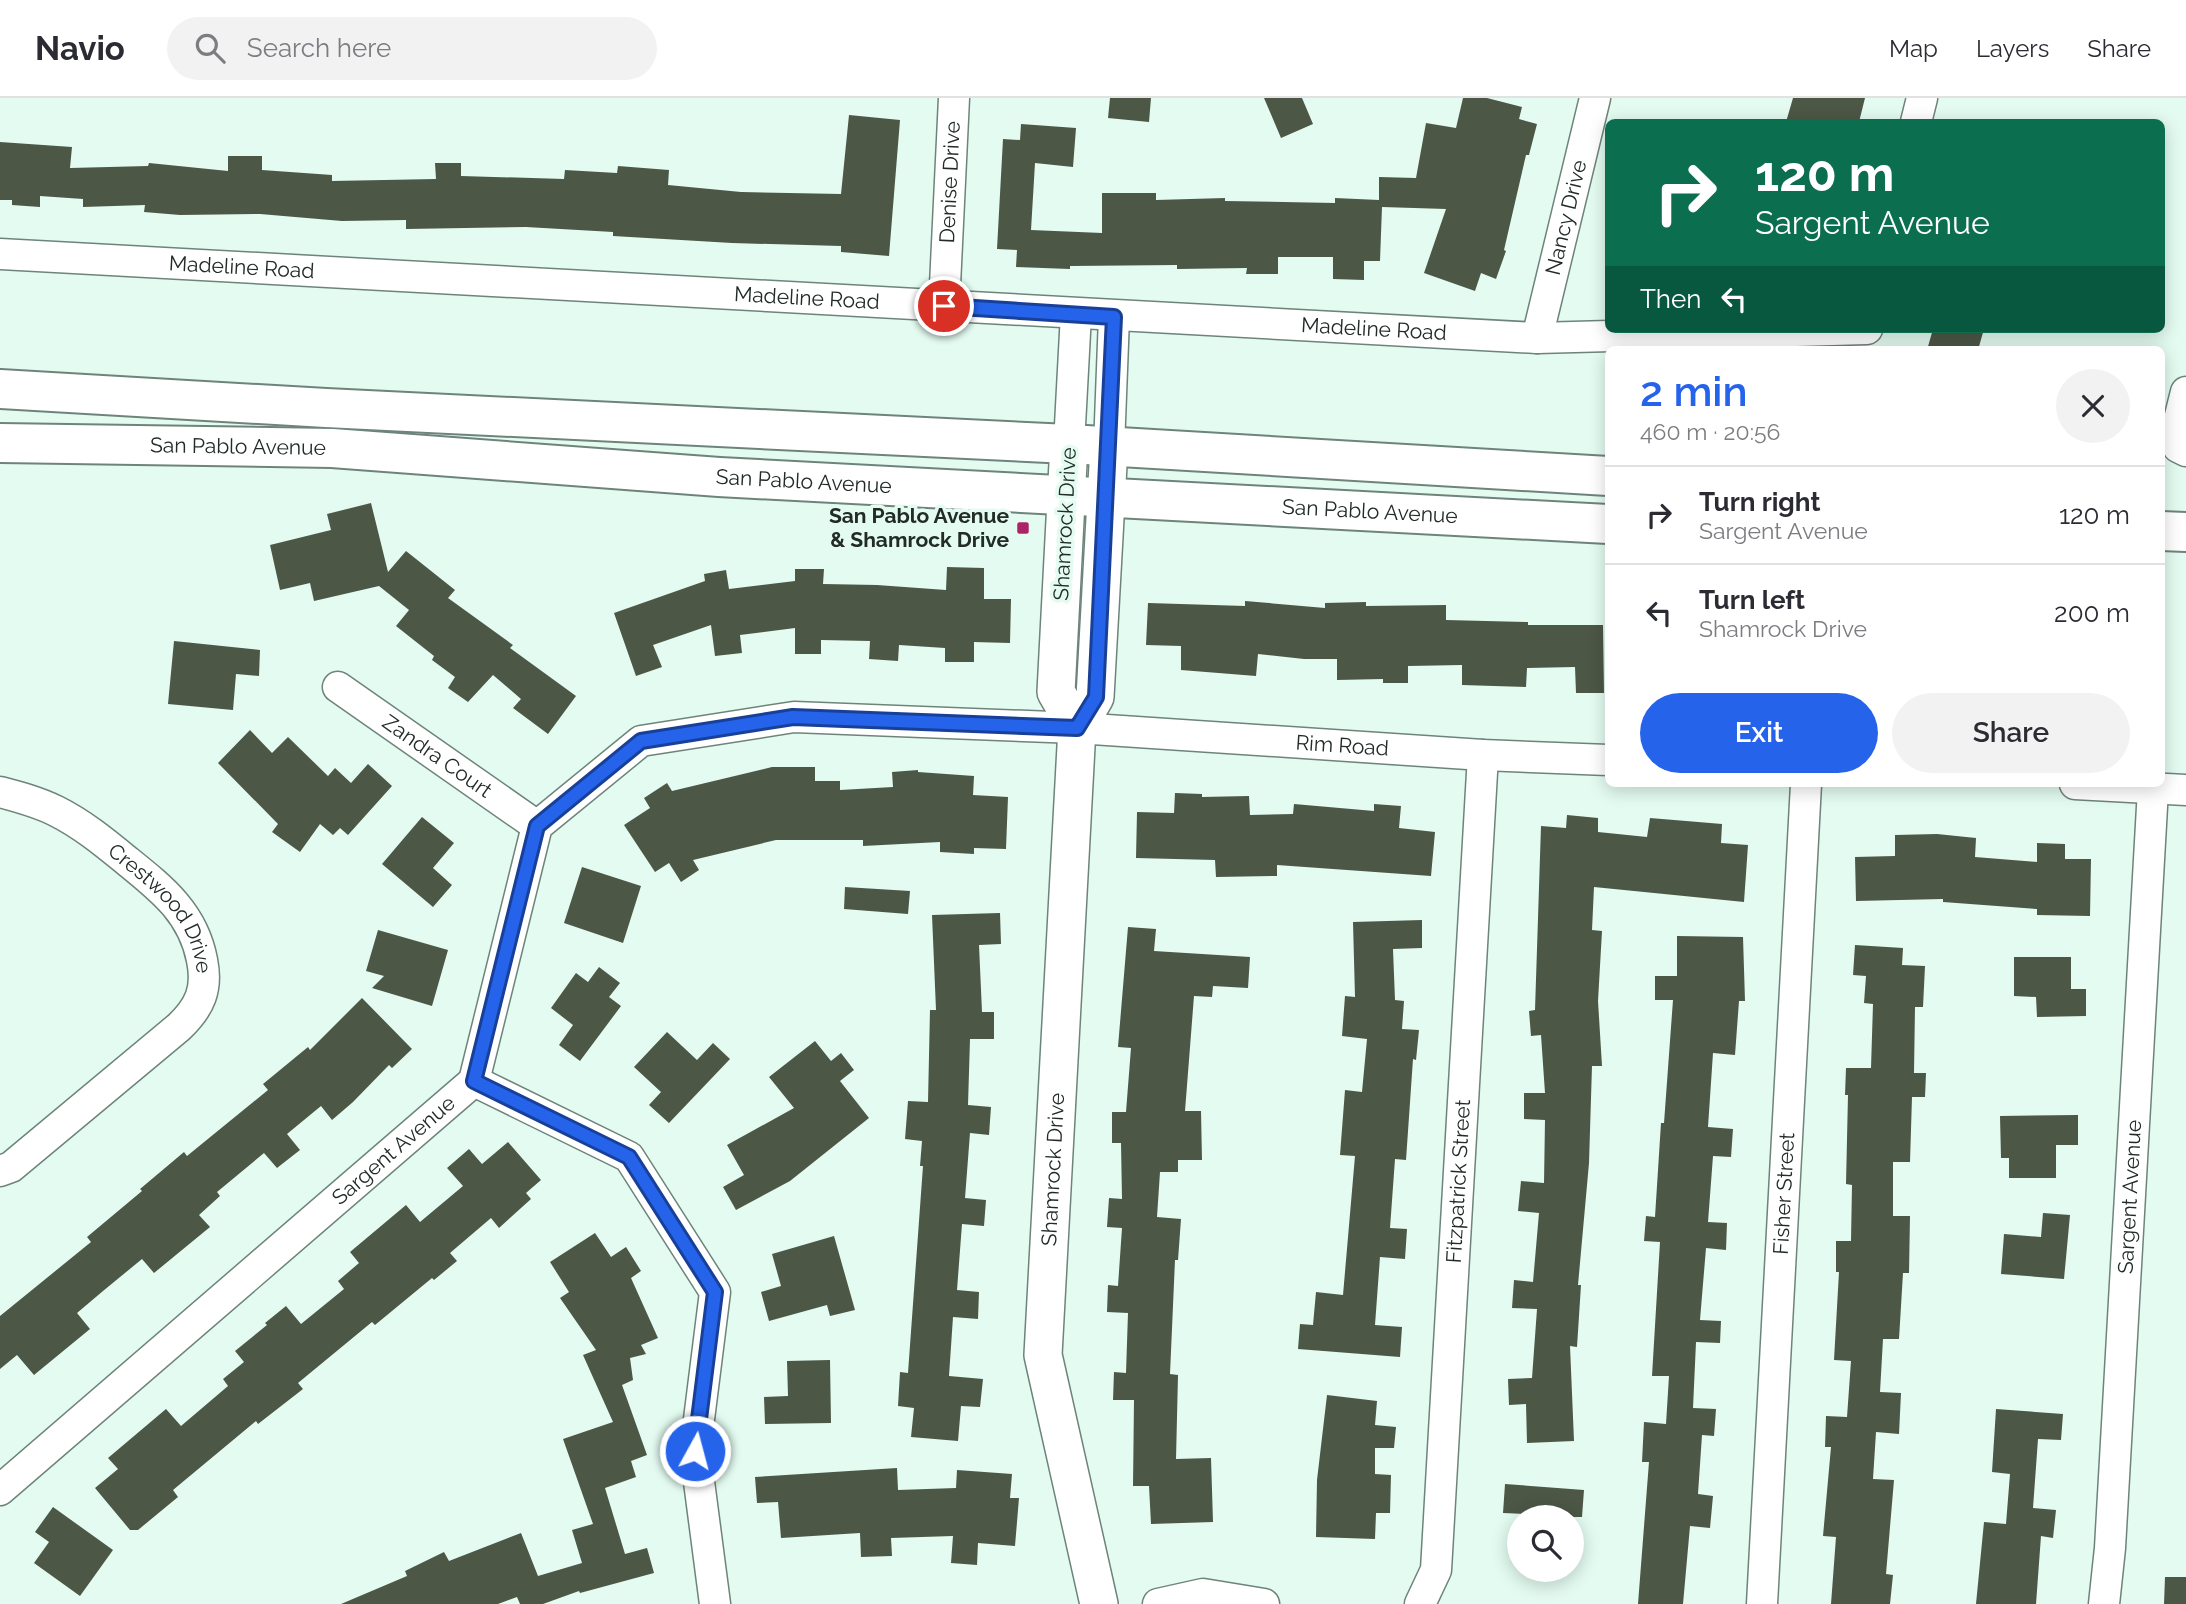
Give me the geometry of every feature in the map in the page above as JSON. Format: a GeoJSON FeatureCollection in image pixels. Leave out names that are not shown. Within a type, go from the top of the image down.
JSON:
{"type":"FeatureCollection","features":[{"type":"Feature","properties":{"kind":"main road","name":"San Pablo Avenue"},"geometry":{"type":"LineString","coordinates":[[0,389],[326,408],[1069,444],[1605,476]]}},
{"type":"Feature","properties":{"kind":"main road","name":"San Pablo Avenue"},"geometry":{"type":"LineString","coordinates":[[0,443],[332,447],[719,477],[1605,524]]}},
{"type":"Feature","properties":{"kind":"main road"},"geometry":{"type":"LineString","coordinates":[[2165,531],[2186,532]]}},
{"type":"Feature","properties":{"kind":"street","name":"Denise Drive"},"geometry":{"type":"LineString","coordinates":[[944,306],[954,98]]}},
{"type":"Feature","properties":{"kind":"street","name":"Nancy Drive"},"geometry":{"type":"LineString","coordinates":[[1537,338],[1595,98]]}},
{"type":"Feature","properties":{"kind":"street"},"geometry":{"type":"LineString","coordinates":[[1917,119],[1922,98]]}},
{"type":"Feature","properties":{"kind":"street","name":"Madeline Road"},"geometry":{"type":"LineString","coordinates":[[0,254],[1114,317],[1537,338],[1720,333]]}},
{"type":"Feature","properties":{"kind":"street","name":"Shamrock Drive"},"geometry":{"type":"LineString","coordinates":[[1076,314],[1056,692],[1077,728]]}},
{"type":"Feature","properties":{"kind":"street","name":"Shamrock Drive"},"geometry":{"type":"LineString","coordinates":[[1099,1604],[1043,1355],[1077,728],[1096,697],[1114,317]]}},
{"type":"Feature","properties":{"kind":"street"},"geometry":{"type":"LineString","coordinates":[[2181,444],[2186,392]]}},
{"type":"Feature","properties":{"kind":"street","name":"Zandra Court"},"geometry":{"type":"LineString","coordinates":[[338,687],[537,826]]}},
{"type":"Feature","properties":{"kind":"street"},"geometry":{"type":"LineString","coordinates":[[537,826],[641,741],[793,717],[1077,728]]}},
{"type":"Feature","properties":{"kind":"street","name":"Rim Road"},"geometry":{"type":"LineString","coordinates":[[1077,728],[1483,755],[1605,760]]}},
{"type":"Feature","properties":{"kind":"street","name":"Fitzpatrick Street"},"geometry":{"type":"LineString","coordinates":[[1420,1604],[1436,1570],[1483,755]]}},
{"type":"Feature","properties":{"kind":"street","name":"Fisher Street"},"geometry":{"type":"LineString","coordinates":[[1762,1604],[1807,787]]}},
{"type":"Feature","properties":{"kind":"street"},"geometry":{"type":"LineString","coordinates":[[2122,787],[2186,790]]}},
{"type":"Feature","properties":{"kind":"street","name":"Sargent Avenue"},"geometry":{"type":"LineString","coordinates":[[2104,1604],[2153,789]]}},
{"type":"Feature","properties":{"kind":"street","name":"Crestwood Drive"},"geometry":{"type":"LineString","coordinates":[[0,792],[29,800],[79,824],[172,900],[198,939],[205,984],[202,998],[194,1013],[179,1027],[11,1167],[0,1171]]}},
{"type":"Feature","properties":{"kind":"street","name":"Sargent Avenue"},"geometry":{"type":"LineString","coordinates":[[0,1490],[474,1081],[537,826]]}},
{"type":"Feature","properties":{"kind":"street"},"geometry":{"type":"LineString","coordinates":[[474,1081],[629,1157],[715,1292],[695,1451],[715,1604]]}},
{"type":"Feature","properties":{"kind":"street"},"geometry":{"type":"LineString","coordinates":[[1158,1604],[1203,1594],[1264,1604]]}},
{"type":"Feature","properties":{"kind":"building"},"geometry":{"type":"Polygon","coordinates":[[[1110,98],[1151,98],[1149,122],[1108,118],[1110,98]]]}},
{"type":"Feature","properties":{"kind":"building"},"geometry":{"type":"Polygon","coordinates":[[[1264,98],[1302,98],[1313,124],[1281,138],[1264,98]]]}},
{"type":"Feature","properties":{"kind":"building"},"geometry":{"type":"Polygon","coordinates":[[[1463,98],[1487,98],[1522,107],[1519,119],[1537,124],[1529,155],[1526,155],[1504,250],[1506,251],[1496,279],[1481,273],[1475,291],[1424,273],[1446,209],[1382,207],[1380,261],[1364,261],[1364,280],[1333,279],[1333,257],[1278,257],[1278,274],[1246,274],[1247,268],[1177,269],[1177,265],[1070,266],[1070,269],[1016,267],[1017,250],[997,249],[1003,139],[1020,140],[1021,124],[1076,128],[1073,167],[1035,163],[1031,230],[1102,233],[1102,193],[1156,193],[1156,200],[1225,198],[1225,201],[1335,203],[1335,198],[1379,200],[1379,177],[1416,178],[1426,123],[1456,128],[1463,98]]]}},
{"type":"Feature","properties":{"kind":"building"},"geometry":{"type":"Polygon","coordinates":[[[1793,98],[1865,98],[1860,119],[1787,119],[1793,98]]]}},
{"type":"Feature","properties":{"kind":"building"},"geometry":{"type":"Polygon","coordinates":[[[849,115],[900,120],[889,256],[841,252],[841,246],[613,236],[613,232],[526,227],[406,229],[406,220],[342,221],[260,214],[180,215],[144,212],[145,205],[83,207],[83,199],[40,196],[40,207],[12,205],[12,200],[0,200],[0,142],[72,147],[70,168],[148,166],[149,163],[228,171],[228,156],[262,156],[262,170],[332,175],[332,181],[436,179],[435,163],[461,163],[461,176],[564,179],[565,170],[617,173],[618,166],[669,170],[668,185],[741,192],[841,194],[849,115]]]}},
{"type":"Feature","properties":{"kind":"building"},"geometry":{"type":"Polygon","coordinates":[[[1932,333],[1983,333],[1979,346],[1928,346],[1932,333]]]}},
{"type":"Feature","properties":{"kind":"building"},"geometry":{"type":"Polygon","coordinates":[[[371,503],[388,572],[406,551],[455,590],[448,598],[513,645],[510,648],[576,696],[548,734],[513,708],[521,699],[493,675],[468,702],[448,688],[455,677],[432,660],[434,656],[396,626],[409,610],[379,586],[314,601],[310,583],[280,590],[270,545],[331,530],[327,514],[371,503]]]}},
{"type":"Feature","properties":{"kind":"building"},"geometry":{"type":"Polygon","coordinates":[[[947,567],[984,568],[984,599],[1011,599],[1010,643],[974,642],[974,662],[945,662],[945,648],[899,645],[898,661],[869,659],[870,641],[821,640],[821,654],[795,654],[795,628],[740,635],[742,653],[715,656],[711,625],[653,645],[662,667],[636,676],[614,613],[705,581],[704,574],[726,570],[729,589],[795,581],[795,569],[824,569],[823,584],[946,590],[947,567]]]}},
{"type":"Feature","properties":{"kind":"building"},"geometry":{"type":"Polygon","coordinates":[[[1245,601],[1325,608],[1325,603],[1366,602],[1366,606],[1446,605],[1446,620],[1528,622],[1528,625],[1603,625],[1604,693],[1576,693],[1575,667],[1527,668],[1526,687],[1462,685],[1462,665],[1408,666],[1408,683],[1383,683],[1383,679],[1337,680],[1337,659],[1258,654],[1256,676],[1181,670],[1181,646],[1146,645],[1148,603],[1245,606],[1245,601]]]}},
{"type":"Feature","properties":{"kind":"building"},"geometry":{"type":"Polygon","coordinates":[[[174,641],[260,650],[259,676],[236,674],[233,710],[168,704],[174,641]]]}},
{"type":"Feature","properties":{"kind":"building"},"geometry":{"type":"Polygon","coordinates":[[[250,730],[272,753],[288,737],[328,776],[335,768],[351,783],[368,764],[392,786],[348,835],[340,828],[333,835],[320,824],[300,852],[272,832],[278,824],[218,763],[250,730]]]}},
{"type":"Feature","properties":{"kind":"building"},"geometry":{"type":"Polygon","coordinates":[[[772,767],[815,767],[815,781],[840,781],[840,790],[893,787],[892,772],[918,770],[974,776],[973,795],[1008,797],[1006,849],[974,848],[974,854],[940,852],[940,842],[863,846],[863,840],[776,840],[693,860],[699,870],[681,882],[669,863],[655,872],[624,825],[650,808],[644,798],[667,783],[672,791],[772,767]]]}},
{"type":"Feature","properties":{"kind":"building"},"geometry":{"type":"Polygon","coordinates":[[[1175,793],[1202,794],[1202,797],[1249,796],[1250,815],[1293,814],[1294,804],[1374,811],[1374,804],[1401,806],[1399,828],[1435,832],[1431,876],[1277,865],[1277,876],[1216,877],[1215,860],[1136,858],[1137,812],[1174,813],[1175,793]]]}},
{"type":"Feature","properties":{"kind":"building"},"geometry":{"type":"Polygon","coordinates":[[[1567,815],[1598,818],[1598,832],[1647,837],[1650,818],[1722,824],[1721,843],[1748,845],[1744,902],[1594,887],[1592,930],[1602,931],[1598,1001],[1602,1066],[1592,1066],[1589,1163],[1578,1285],[1581,1285],[1577,1347],[1570,1346],[1574,1441],[1527,1443],[1526,1404],[1509,1405],[1508,1379],[1532,1378],[1537,1309],[1512,1308],[1514,1280],[1533,1282],[1539,1213],[1518,1211],[1521,1181],[1544,1183],[1545,1120],[1524,1119],[1524,1093],[1545,1093],[1541,1035],[1531,1036],[1529,1011],[1535,1010],[1541,826],[1566,828],[1567,815]]]}},
{"type":"Feature","properties":{"kind":"building"},"geometry":{"type":"Polygon","coordinates":[[[422,817],[454,843],[433,868],[452,885],[433,907],[382,864],[422,817]]]}},
{"type":"Feature","properties":{"kind":"building"},"geometry":{"type":"Polygon","coordinates":[[[1937,834],[1976,838],[1975,857],[2037,862],[2037,843],[2065,844],[2065,859],[2091,859],[2090,916],[2037,915],[2037,909],[1943,902],[1943,899],[1856,901],[1855,857],[1895,856],[1895,835],[1937,834]]]}},
{"type":"Feature","properties":{"kind":"building"},"geometry":{"type":"Polygon","coordinates":[[[582,867],[641,886],[623,943],[564,923],[582,867]]]}},
{"type":"Feature","properties":{"kind":"building"},"geometry":{"type":"Polygon","coordinates":[[[845,887],[910,891],[908,914],[844,909],[845,887]]]}},
{"type":"Feature","properties":{"kind":"building"},"geometry":{"type":"Polygon","coordinates":[[[1000,913],[1001,944],[979,945],[982,1012],[994,1012],[994,1039],[970,1039],[968,1105],[991,1107],[989,1135],[970,1133],[965,1198],[986,1200],[984,1226],[962,1224],[957,1290],[979,1292],[978,1319],[953,1317],[949,1376],[983,1379],[980,1407],[961,1406],[958,1441],[911,1437],[914,1408],[898,1406],[900,1372],[908,1373],[923,1166],[920,1166],[922,1141],[905,1139],[908,1101],[928,1102],[930,1010],[936,1010],[932,915],[1000,913]]]}},
{"type":"Feature","properties":{"kind":"building"},"geometry":{"type":"Polygon","coordinates":[[[1422,920],[1422,948],[1393,949],[1395,1000],[1404,1001],[1402,1029],[1419,1030],[1416,1060],[1413,1059],[1406,1160],[1395,1159],[1390,1228],[1407,1229],[1405,1259],[1380,1257],[1375,1325],[1402,1327],[1400,1357],[1298,1349],[1300,1324],[1313,1325],[1316,1292],[1343,1295],[1355,1156],[1340,1155],[1345,1090],[1362,1092],[1367,1039],[1342,1036],[1345,996],[1355,997],[1353,922],[1422,920]]]}},
{"type":"Feature","properties":{"kind":"building"},"geometry":{"type":"Polygon","coordinates":[[[1128,927],[1156,929],[1154,951],[1250,957],[1248,988],[1213,986],[1212,997],[1194,996],[1185,1111],[1201,1111],[1202,1160],[1178,1160],[1178,1172],[1160,1172],[1157,1217],[1181,1219],[1178,1260],[1175,1260],[1170,1374],[1178,1375],[1176,1459],[1211,1458],[1213,1522],[1151,1524],[1149,1486],[1133,1486],[1134,1400],[1113,1400],[1114,1372],[1126,1373],[1128,1313],[1107,1312],[1108,1285],[1118,1286],[1122,1228],[1107,1227],[1109,1198],[1122,1199],[1121,1143],[1112,1143],[1112,1112],[1126,1112],[1131,1048],[1118,1047],[1128,927]]]}},
{"type":"Feature","properties":{"kind":"building"},"geometry":{"type":"Polygon","coordinates":[[[378,930],[448,950],[432,1006],[372,988],[384,976],[366,971],[378,930]]]}},
{"type":"Feature","properties":{"kind":"building"},"geometry":{"type":"Polygon","coordinates":[[[1677,936],[1743,937],[1745,1001],[1739,1001],[1735,1055],[1713,1053],[1708,1127],[1733,1129],[1731,1157],[1713,1156],[1708,1222],[1727,1223],[1726,1250],[1706,1248],[1700,1320],[1721,1321],[1720,1343],[1696,1342],[1693,1408],[1716,1409],[1714,1436],[1702,1435],[1698,1494],[1713,1496],[1710,1528],[1690,1526],[1683,1604],[1638,1604],[1649,1462],[1642,1462],[1644,1422],[1666,1424],[1669,1376],[1652,1376],[1660,1242],[1644,1241],[1646,1216],[1655,1217],[1673,1000],[1655,1000],[1655,976],[1677,976],[1677,936]]]}},
{"type":"Feature","properties":{"kind":"building"},"geometry":{"type":"Polygon","coordinates":[[[1855,945],[1903,948],[1902,965],[1925,966],[1923,1007],[1915,1007],[1914,1073],[1926,1073],[1925,1097],[1912,1097],[1910,1162],[1893,1162],[1893,1216],[1910,1216],[1909,1273],[1903,1273],[1899,1339],[1883,1339],[1880,1392],[1901,1393],[1899,1434],[1876,1432],[1873,1479],[1894,1480],[1886,1574],[1893,1575],[1890,1604],[1831,1604],[1836,1537],[1823,1536],[1831,1447],[1825,1447],[1826,1416],[1847,1417],[1851,1361],[1834,1360],[1839,1272],[1836,1272],[1836,1241],[1851,1241],[1852,1185],[1846,1184],[1846,1068],[1871,1068],[1873,1004],[1864,1003],[1866,976],[1853,975],[1855,945]]]}},
{"type":"Feature","properties":{"kind":"building"},"geometry":{"type":"Polygon","coordinates":[[[2014,957],[2071,957],[2071,989],[2086,989],[2086,1016],[2037,1017],[2036,997],[2014,996],[2014,957]]]}},
{"type":"Feature","properties":{"kind":"building"},"geometry":{"type":"Polygon","coordinates":[[[599,967],[620,983],[609,997],[621,1006],[580,1061],[559,1045],[573,1025],[551,1008],[576,973],[588,982],[599,967]]]}},
{"type":"Feature","properties":{"kind":"building"},"geometry":{"type":"Polygon","coordinates":[[[362,998],[412,1049],[392,1068],[389,1065],[332,1120],[321,1106],[287,1134],[300,1150],[277,1168],[264,1153],[217,1192],[220,1196],[199,1215],[210,1227],[154,1273],[142,1259],[103,1291],[77,1313],[90,1329],[34,1375],[17,1355],[0,1369],[0,1316],[91,1242],[87,1237],[142,1191],[140,1189],[184,1152],[187,1156],[268,1090],[263,1084],[308,1047],[310,1050],[362,998]]]}},
{"type":"Feature","properties":{"kind":"building"},"geometry":{"type":"Polygon","coordinates":[[[667,1032],[697,1060],[713,1043],[730,1059],[669,1123],[649,1105],[661,1092],[634,1067],[667,1032]]]}},
{"type":"Feature","properties":{"kind":"building"},"geometry":{"type":"Polygon","coordinates":[[[815,1041],[831,1061],[841,1053],[854,1070],[840,1081],[869,1118],[790,1181],[736,1210],[723,1187],[744,1175],[727,1145],[794,1108],[769,1077],[815,1041]]]}},
{"type":"Feature","properties":{"kind":"building"},"geometry":{"type":"Polygon","coordinates":[[[2078,1115],[2078,1145],[2056,1145],[2056,1178],[2009,1178],[2009,1158],[2001,1158],[2000,1116],[2078,1115]]]}},
{"type":"Feature","properties":{"kind":"building"},"geometry":{"type":"Polygon","coordinates":[[[508,1142],[541,1180],[526,1193],[531,1199],[499,1228],[491,1218],[450,1253],[457,1261],[375,1325],[372,1322],[298,1383],[303,1389],[258,1424],[256,1421],[173,1490],[178,1497],[138,1530],[130,1530],[95,1488],[118,1469],[108,1458],[166,1409],[181,1426],[228,1386],[223,1379],[244,1362],[235,1351],[267,1325],[265,1323],[286,1306],[301,1324],[344,1289],[338,1281],[359,1263],[350,1252],[406,1205],[420,1222],[463,1186],[447,1168],[469,1149],[482,1164],[508,1142]]]}},
{"type":"Feature","properties":{"kind":"building"},"geometry":{"type":"Polygon","coordinates":[[[2043,1213],[2070,1215],[2064,1279],[2001,1274],[2004,1234],[2041,1237],[2043,1213]]]}},
{"type":"Feature","properties":{"kind":"building"},"geometry":{"type":"Polygon","coordinates":[[[595,1233],[611,1257],[626,1247],[641,1271],[631,1278],[658,1338],[641,1345],[646,1354],[630,1358],[633,1380],[622,1385],[647,1455],[631,1461],[636,1477],[605,1488],[625,1554],[647,1548],[654,1573],[580,1593],[579,1591],[543,1604],[520,1604],[517,1597],[498,1604],[341,1604],[407,1576],[405,1571],[444,1552],[449,1561],[521,1533],[538,1576],[582,1563],[572,1530],[593,1524],[563,1439],[613,1422],[583,1355],[596,1350],[560,1298],[569,1292],[550,1262],[595,1233]]]}},
{"type":"Feature","properties":{"kind":"building"},"geometry":{"type":"Polygon","coordinates":[[[834,1236],[855,1310],[830,1316],[827,1305],[769,1321],[761,1292],[781,1286],[772,1254],[834,1236]]]}},
{"type":"Feature","properties":{"kind":"building"},"geometry":{"type":"Polygon","coordinates":[[[830,1360],[831,1423],[765,1424],[764,1397],[788,1396],[787,1361],[830,1360]]]}},
{"type":"Feature","properties":{"kind":"building"},"geometry":{"type":"Polygon","coordinates":[[[1327,1395],[1377,1401],[1375,1425],[1396,1427],[1394,1448],[1375,1448],[1375,1474],[1391,1475],[1390,1513],[1376,1513],[1375,1539],[1316,1537],[1317,1480],[1327,1395]]]}},
{"type":"Feature","properties":{"kind":"building"},"geometry":{"type":"Polygon","coordinates":[[[1996,1409],[2063,1414],[2061,1440],[2038,1439],[2033,1508],[2056,1510],[2053,1538],[2041,1536],[2036,1604],[1976,1604],[1984,1522],[2006,1524],[2010,1474],[1992,1472],[1996,1409]]]}},
{"type":"Feature","properties":{"kind":"building"},"geometry":{"type":"Polygon","coordinates":[[[897,1468],[898,1490],[956,1488],[957,1470],[1012,1474],[1010,1498],[1019,1498],[1015,1546],[978,1543],[977,1565],[951,1563],[953,1536],[891,1538],[892,1556],[861,1557],[860,1533],[781,1538],[778,1502],[757,1503],[755,1477],[897,1468]]]}},
{"type":"Feature","properties":{"kind":"building"},"geometry":{"type":"Polygon","coordinates":[[[1505,1484],[1584,1490],[1583,1505],[1507,1505],[1507,1513],[1503,1513],[1505,1484]]]}},
{"type":"Feature","properties":{"kind":"building"},"geometry":{"type":"Polygon","coordinates":[[[53,1507],[113,1550],[80,1596],[34,1563],[49,1542],[35,1532],[53,1507]]]}},
{"type":"Feature","properties":{"kind":"building"},"geometry":{"type":"Polygon","coordinates":[[[2165,1577],[2186,1577],[2186,1604],[2164,1604],[2165,1577]]]}},
{"type":"Feature","properties":{"kind":"place","name":"San Pablo Avenue & Shamrock Drive"},"geometry":{"type":"Point","coordinates":[1023,528]}},
{"type":"Feature","properties":{"kind":"route"},"geometry":{"type":"LineString","coordinates":[[695,1451],[715,1292],[629,1157],[474,1081],[537,826],[641,741],[793,717],[1077,728],[1096,697],[1114,317],[944,306]]}}]}
